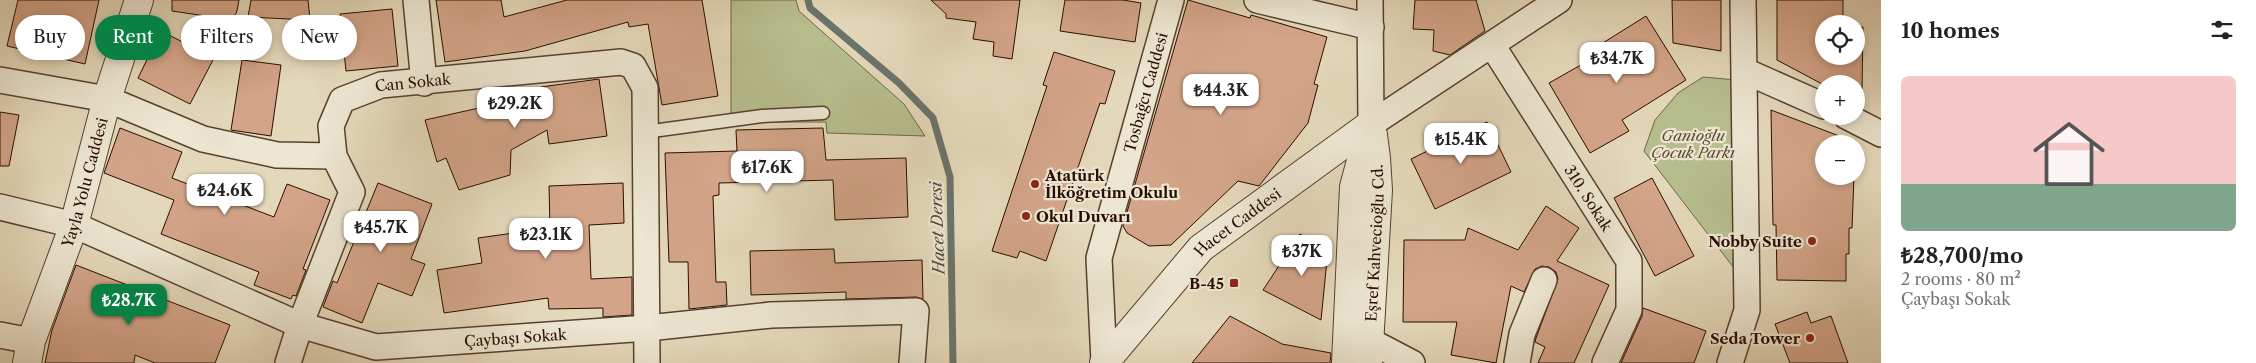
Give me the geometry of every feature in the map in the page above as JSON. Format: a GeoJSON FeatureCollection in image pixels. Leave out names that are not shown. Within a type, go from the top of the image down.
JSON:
{"type":"FeatureCollection","features":[{"type":"Feature","properties":{"kind":"street","name":"Yayla Yolu Caddesi"},"geometry":{"type":"LineString","coordinates":[[29,352],[74,225],[107,99],[139,0]]}},
{"type":"Feature","properties":{"kind":"street"},"geometry":{"type":"LineString","coordinates":[[416,0],[424,83]]}},
{"type":"Feature","properties":{"kind":"street","name":"Tosbağcı Caddesi"},"geometry":{"type":"LineString","coordinates":[[1104,362],[1099,258],[1171,0]]}},
{"type":"Feature","properties":{"kind":"street"},"geometry":{"type":"LineString","coordinates":[[1257,0],[1371,27]]}},
{"type":"Feature","properties":{"kind":"street","name":"Eşref Kahvecioğlu Cd."},"geometry":{"type":"LineString","coordinates":[[1369,352],[1378,190],[1371,124],[1370,0]]}},
{"type":"Feature","properties":{"kind":"street"},"geometry":{"type":"LineString","coordinates":[[1371,124],[1559,0]]}},
{"type":"Feature","properties":{"kind":"street"},"geometry":{"type":"LineString","coordinates":[[1730,363],[1747,310],[1743,0]]}},
{"type":"Feature","properties":{"kind":"street","name":"310. Sokak"},"geometry":{"type":"LineString","coordinates":[[1492,45],[1629,261],[1629,310],[1605,363]]}},
{"type":"Feature","properties":{"kind":"street","name":"Can Sokak"},"geometry":{"type":"LineString","coordinates":[[334,156],[331,126],[342,100],[381,85],[424,83],[620,62],[633,66],[645,88],[645,132]]}},
{"type":"Feature","properties":{"kind":"street"},"geometry":{"type":"LineString","coordinates":[[1745,71],[1815,102]]}},
{"type":"Feature","properties":{"kind":"street"},"geometry":{"type":"LineString","coordinates":[[0,80],[107,99],[203,140],[277,155],[334,156],[352,192],[300,325],[288,363]]}},
{"type":"Feature","properties":{"kind":"street","name":"Hacet Caddesi"},"geometry":{"type":"LineString","coordinates":[[1104,362],[1201,248],[1371,124]]}},
{"type":"Feature","properties":{"kind":"street","name":"Eşref Kahvecioğlu Cd."},"geometry":{"type":"LineString","coordinates":[[1346,363],[1354,187],[1371,124]]}},
{"type":"Feature","properties":{"kind":"street"},"geometry":{"type":"LineString","coordinates":[[1864,125],[1881,134]]}},
{"type":"Feature","properties":{"kind":"street"},"geometry":{"type":"LineString","coordinates":[[645,132],[647,363]]}},
{"type":"Feature","properties":{"kind":"street"},"geometry":{"type":"LineString","coordinates":[[1316,164],[1334,172],[1354,187]]}},
{"type":"Feature","properties":{"kind":"street","name":"Çaybaşı Sokak"},"geometry":{"type":"LineString","coordinates":[[0,207],[74,225],[300,325],[376,347],[449,353],[648,328],[771,315],[916,312],[912,363]]}},
{"type":"Feature","properties":{"kind":"street"},"geometry":{"type":"LineString","coordinates":[[1517,363],[1522,334],[1544,280]]}},
{"type":"Feature","properties":{"kind":"street"},"geometry":{"type":"LineString","coordinates":[[0,335],[29,352]]}},
{"type":"Feature","properties":{"kind":"street"},"geometry":{"type":"LineString","coordinates":[[1369,352],[1412,363]]}},
{"type":"Feature","properties":{"kind":"lane"},"geometry":{"type":"LineString","coordinates":[[645,132],[762,116],[823,113]]}},
{"type":"Feature","properties":{"kind":"green space"},"geometry":{"type":"Polygon","coordinates":[[[731,0],[796,0],[799,11],[904,104],[925,136],[827,133],[826,122],[731,122],[731,0]]]}},
{"type":"Feature","properties":{"kind":"green space","name":"Ganioğlu Çocuk Parkı"},"geometry":{"type":"Polygon","coordinates":[[[1703,77],[1737,80],[1737,272],[1644,151],[1655,120],[1678,93],[1703,77]]]}},
{"type":"Feature","properties":{"kind":"building"},"geometry":{"type":"Polygon","coordinates":[[[18,0],[99,0],[85,64],[68,60],[85,60],[85,15],[15,15],[15,48],[7,46],[18,0]]]}},
{"type":"Feature","properties":{"kind":"building"},"geometry":{"type":"Polygon","coordinates":[[[172,0],[239,0],[235,15],[199,15],[172,11],[172,0]]]}},
{"type":"Feature","properties":{"kind":"building"},"geometry":{"type":"Polygon","coordinates":[[[251,0],[308,0],[310,15],[282,15],[282,19],[272,18],[272,15],[248,15],[251,0]]]}},
{"type":"Feature","properties":{"kind":"building"},"geometry":{"type":"Polygon","coordinates":[[[436,0],[501,0],[504,17],[567,0],[702,0],[718,96],[662,105],[648,24],[629,27],[628,22],[525,51],[445,62],[436,0]]]}},
{"type":"Feature","properties":{"kind":"building"},"geometry":{"type":"Polygon","coordinates":[[[931,0],[1020,0],[1012,59],[993,56],[994,42],[973,39],[976,22],[946,18],[946,14],[931,0]]]}},
{"type":"Feature","properties":{"kind":"building"},"geometry":{"type":"Polygon","coordinates":[[[1065,0],[1123,0],[1141,3],[1135,42],[1060,31],[1065,0]]]}},
{"type":"Feature","properties":{"kind":"building"},"geometry":{"type":"Polygon","coordinates":[[[1188,0],[1250,18],[1251,15],[1327,37],[1314,84],[1318,85],[1308,123],[1259,186],[1238,181],[1171,245],[1149,246],[1127,233],[1123,226],[1188,0]]]}},
{"type":"Feature","properties":{"kind":"building"},"geometry":{"type":"Polygon","coordinates":[[[1415,0],[1476,0],[1485,31],[1450,55],[1433,51],[1434,30],[1413,29],[1415,0]]]}},
{"type":"Feature","properties":{"kind":"building"},"geometry":{"type":"Polygon","coordinates":[[[1672,0],[1721,0],[1721,51],[1673,43],[1672,0]]]}},
{"type":"Feature","properties":{"kind":"building"},"geometry":{"type":"Polygon","coordinates":[[[1777,0],[1843,0],[1843,15],[1815,15],[1815,65],[1862,65],[1862,75],[1815,75],[1815,80],[1777,60],[1777,0]]]}},
{"type":"Feature","properties":{"kind":"building"},"geometry":{"type":"Polygon","coordinates":[[[392,9],[398,66],[346,71],[345,60],[357,60],[357,15],[340,14],[392,9]]]}},
{"type":"Feature","properties":{"kind":"building"},"geometry":{"type":"Polygon","coordinates":[[[1646,16],[1686,80],[1622,120],[1629,131],[1590,153],[1549,83],[1602,53],[1598,46],[1646,16]]]}},
{"type":"Feature","properties":{"kind":"building"},"geometry":{"type":"Polygon","coordinates":[[[171,36],[181,41],[181,60],[213,60],[190,104],[138,78],[147,60],[171,60],[171,36]]]}},
{"type":"Feature","properties":{"kind":"building","name":"Atatürk İlköğretim Okulu"},"geometry":{"type":"Polygon","coordinates":[[[1054,52],[1115,71],[1105,104],[1100,103],[1046,261],[1020,251],[1017,258],[992,251],[1047,86],[1043,85],[1054,52]]]}},
{"type":"Feature","properties":{"kind":"building"},"geometry":{"type":"Polygon","coordinates":[[[242,60],[281,65],[271,136],[231,130],[242,60]]]}},
{"type":"Feature","properties":{"kind":"building"},"geometry":{"type":"Polygon","coordinates":[[[599,79],[607,136],[549,144],[547,130],[511,150],[510,175],[459,190],[446,158],[437,162],[425,120],[542,94],[541,87],[599,79]]]}},
{"type":"Feature","properties":{"kind":"building","name":"Nobby Suite"},"geometry":{"type":"Polygon","coordinates":[[[1771,110],[1837,135],[1815,135],[1815,185],[1854,185],[1852,228],[1849,228],[1849,254],[1846,254],[1846,281],[1777,280],[1776,225],[1773,225],[1771,110]]]}},
{"type":"Feature","properties":{"kind":"building"},"geometry":{"type":"Polygon","coordinates":[[[0,112],[19,115],[9,166],[0,166],[0,112]]]}},
{"type":"Feature","properties":{"kind":"building"},"geometry":{"type":"Polygon","coordinates":[[[1487,122],[1511,172],[1435,209],[1411,159],[1487,122]]]}},
{"type":"Feature","properties":{"kind":"building"},"geometry":{"type":"Polygon","coordinates":[[[120,128],[182,152],[172,178],[274,217],[287,184],[330,200],[303,269],[306,270],[296,296],[293,295],[291,299],[254,285],[259,272],[161,234],[174,200],[104,173],[120,128]]]}},
{"type":"Feature","properties":{"kind":"building"},"geometry":{"type":"Polygon","coordinates":[[[823,128],[826,160],[906,158],[908,217],[835,220],[833,180],[719,183],[719,195],[713,196],[716,282],[726,282],[727,305],[689,309],[688,262],[669,262],[665,153],[737,151],[736,130],[823,128]]]}},
{"type":"Feature","properties":{"kind":"building"},"geometry":{"type":"Polygon","coordinates":[[[1652,178],[1694,256],[1655,276],[1614,198],[1652,178]]]}},
{"type":"Feature","properties":{"kind":"building"},"geometry":{"type":"Polygon","coordinates":[[[378,183],[432,204],[411,259],[425,264],[412,296],[378,283],[362,323],[323,307],[333,281],[337,283],[378,183]]]}},
{"type":"Feature","properties":{"kind":"building"},"geometry":{"type":"Polygon","coordinates":[[[623,183],[624,223],[589,225],[591,279],[632,277],[632,315],[603,317],[603,308],[549,309],[548,298],[444,313],[437,270],[482,263],[478,238],[550,228],[549,186],[623,183]]]}},
{"type":"Feature","properties":{"kind":"building"},"geometry":{"type":"Polygon","coordinates":[[[1546,206],[1579,228],[1557,261],[1609,285],[1574,363],[1538,363],[1545,347],[1535,342],[1558,279],[1556,272],[1549,267],[1542,266],[1535,269],[1524,292],[1511,286],[1496,363],[1451,355],[1457,322],[1403,322],[1404,240],[1465,240],[1468,228],[1518,250],[1546,206]]]}},
{"type":"Feature","properties":{"kind":"building"},"geometry":{"type":"Polygon","coordinates":[[[1300,234],[1328,250],[1321,320],[1263,290],[1300,234]]]}},
{"type":"Feature","properties":{"kind":"building"},"geometry":{"type":"Polygon","coordinates":[[[834,249],[835,263],[922,260],[923,299],[916,297],[846,299],[846,292],[751,295],[750,251],[834,249]]]}},
{"type":"Feature","properties":{"kind":"building"},"geometry":{"type":"Polygon","coordinates":[[[76,265],[230,325],[215,363],[155,363],[135,355],[134,363],[45,363],[52,330],[76,265]]]}},
{"type":"Feature","properties":{"kind":"building"},"geometry":{"type":"Polygon","coordinates":[[[1643,308],[1706,331],[1694,363],[1621,363],[1642,316],[1643,308]]]}},
{"type":"Feature","properties":{"kind":"building","name":"Seda Tower"},"geometry":{"type":"Polygon","coordinates":[[[1807,312],[1811,323],[1831,316],[1848,363],[1790,363],[1775,324],[1807,312]]]}},
{"type":"Feature","properties":{"kind":"building"},"geometry":{"type":"Polygon","coordinates":[[[1230,316],[1282,344],[1331,353],[1330,363],[1192,363],[1230,316]]]}},
{"type":"Feature","properties":{"kind":"waterway","name":"Hacet Deresi"},"geometry":{"type":"LineString","coordinates":[[808,0],[810,8],[899,83],[933,118],[950,177],[953,363]]}},
{"type":"Feature","properties":{"kind":"place","name":"Atatürk İlköğretim Okulu"},"geometry":{"type":"Point","coordinates":[1035,184]}},
{"type":"Feature","properties":{"kind":"place","name":"Okul Duvarı"},"geometry":{"type":"Point","coordinates":[1026,216]}},
{"type":"Feature","properties":{"kind":"place","name":"Nobby Suite"},"geometry":{"type":"Point","coordinates":[1812,241]}},
{"type":"Feature","properties":{"kind":"place","name":"B-45"},"geometry":{"type":"Point","coordinates":[1234,283]}},
{"type":"Feature","properties":{"kind":"place","name":"Seda Tower"},"geometry":{"type":"Point","coordinates":[1810,338]}}]}
